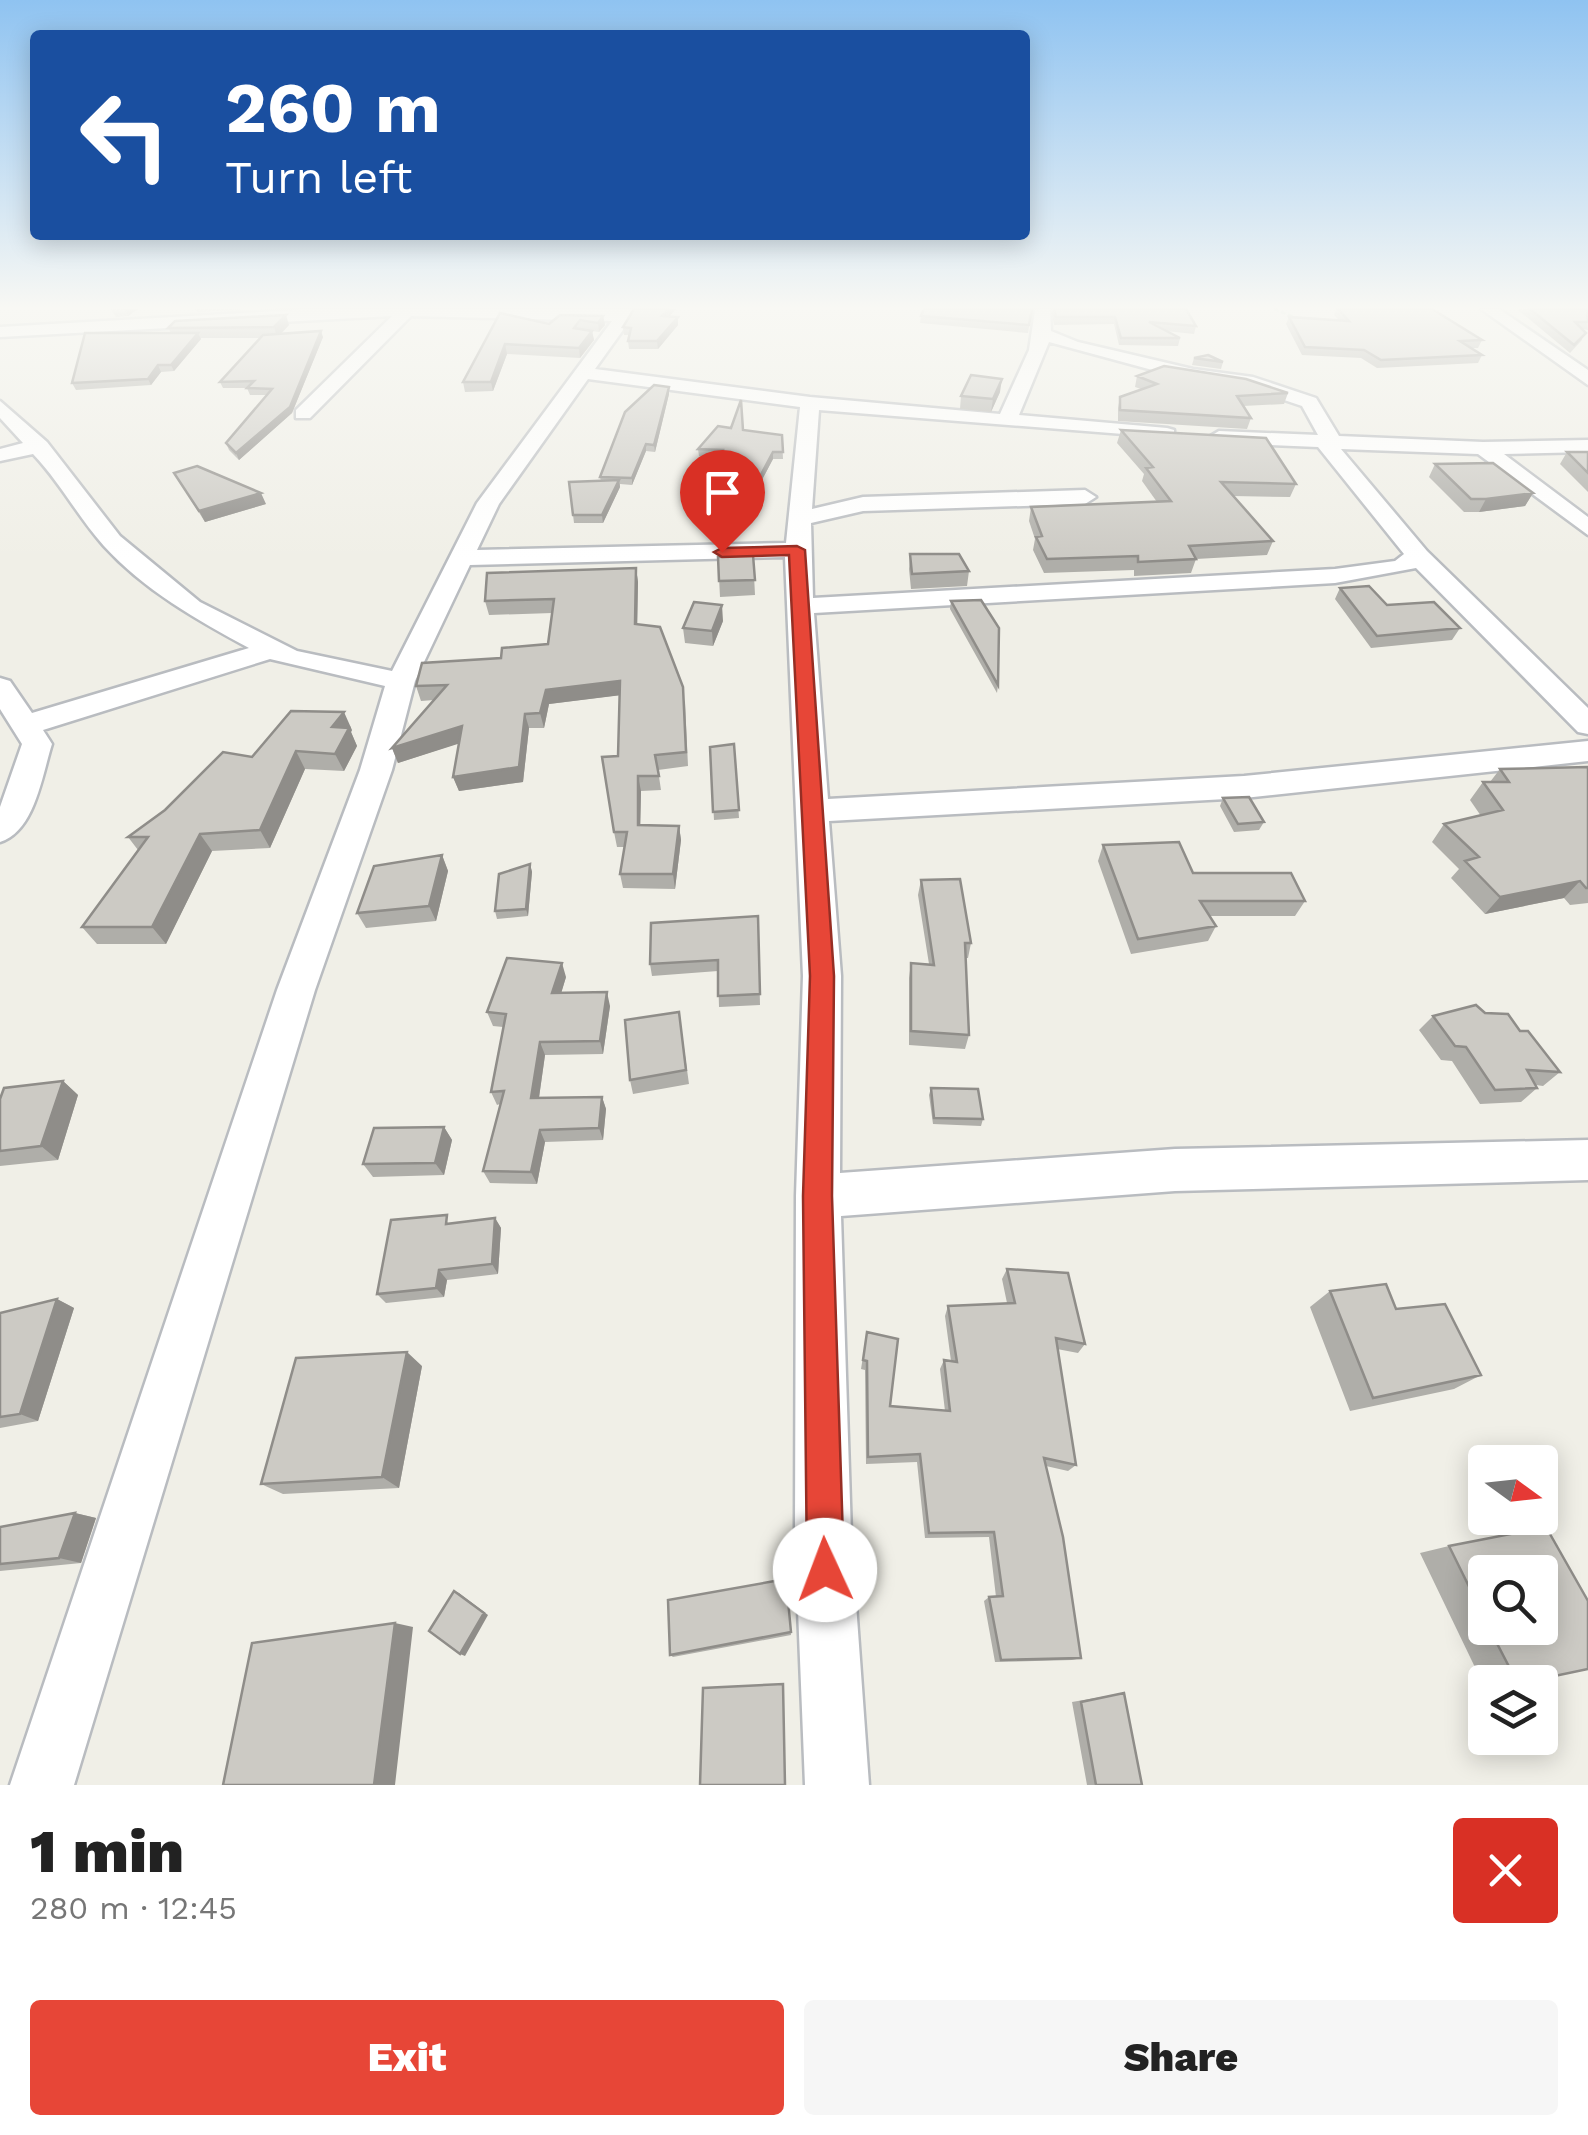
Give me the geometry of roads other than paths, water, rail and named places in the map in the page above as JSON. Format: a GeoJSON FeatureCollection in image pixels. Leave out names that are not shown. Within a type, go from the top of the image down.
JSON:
{"type":"FeatureCollection","features":[{"type":"Feature","properties":{"kind":"street"},"geometry":{"type":"LineString","coordinates":[[303,414],[325,392]]}},
{"type":"Feature","properties":{"kind":"street"},"geometry":{"type":"LineString","coordinates":[[42,1785],[296,990],[376,770],[401,681],[488,503],[569,392]]}},
{"type":"Feature","properties":{"kind":"street"},"geometry":{"type":"LineString","coordinates":[[724,392],[1006,422],[1329,443],[1482,448],[1588,446]]}},
{"type":"Feature","properties":{"kind":"street"},"geometry":{"type":"LineString","coordinates":[[1006,422],[1018,392]]}},
{"type":"Feature","properties":{"kind":"street"},"geometry":{"type":"LineString","coordinates":[[1280,392],[1309,402],[1329,443],[1418,556],[1588,725]]}},
{"type":"Feature","properties":{"kind":"street"},"geometry":{"type":"LineString","coordinates":[[810,404],[798,535],[802,686],[815,811],[822,976],[818,1196],[824,1534],[836,1785]]}},
{"type":"Feature","properties":{"kind":"street"},"geometry":{"type":"LineString","coordinates":[[0,407],[40,446],[112,542],[191,607],[270,650],[318,667],[401,681]]}},
{"type":"Feature","properties":{"kind":"street"},"geometry":{"type":"LineString","coordinates":[[0,455],[40,446]]}},
{"type":"Feature","properties":{"kind":"street"},"geometry":{"type":"LineString","coordinates":[[1482,448],[1588,528]]}},
{"type":"Feature","properties":{"kind":"street"},"geometry":{"type":"LineString","coordinates":[[460,558],[798,535],[863,504],[1085,496]]}},
{"type":"Feature","properties":{"kind":"street"},"geometry":{"type":"LineString","coordinates":[[801,606],[1336,576],[1402,567],[1418,556]]}},
{"type":"Feature","properties":{"kind":"street"},"geometry":{"type":"LineString","coordinates":[[26,725],[270,650]]}},
{"type":"Feature","properties":{"kind":"street"},"geometry":{"type":"LineString","coordinates":[[0,686],[37,744],[15,811],[0,830]]}},
{"type":"Feature","properties":{"kind":"street"},"geometry":{"type":"LineString","coordinates":[[815,811],[1244,787],[1588,751]]}},
{"type":"Feature","properties":{"kind":"street"},"geometry":{"type":"LineString","coordinates":[[818,1196],[1175,1170],[1588,1160]]}}]}
